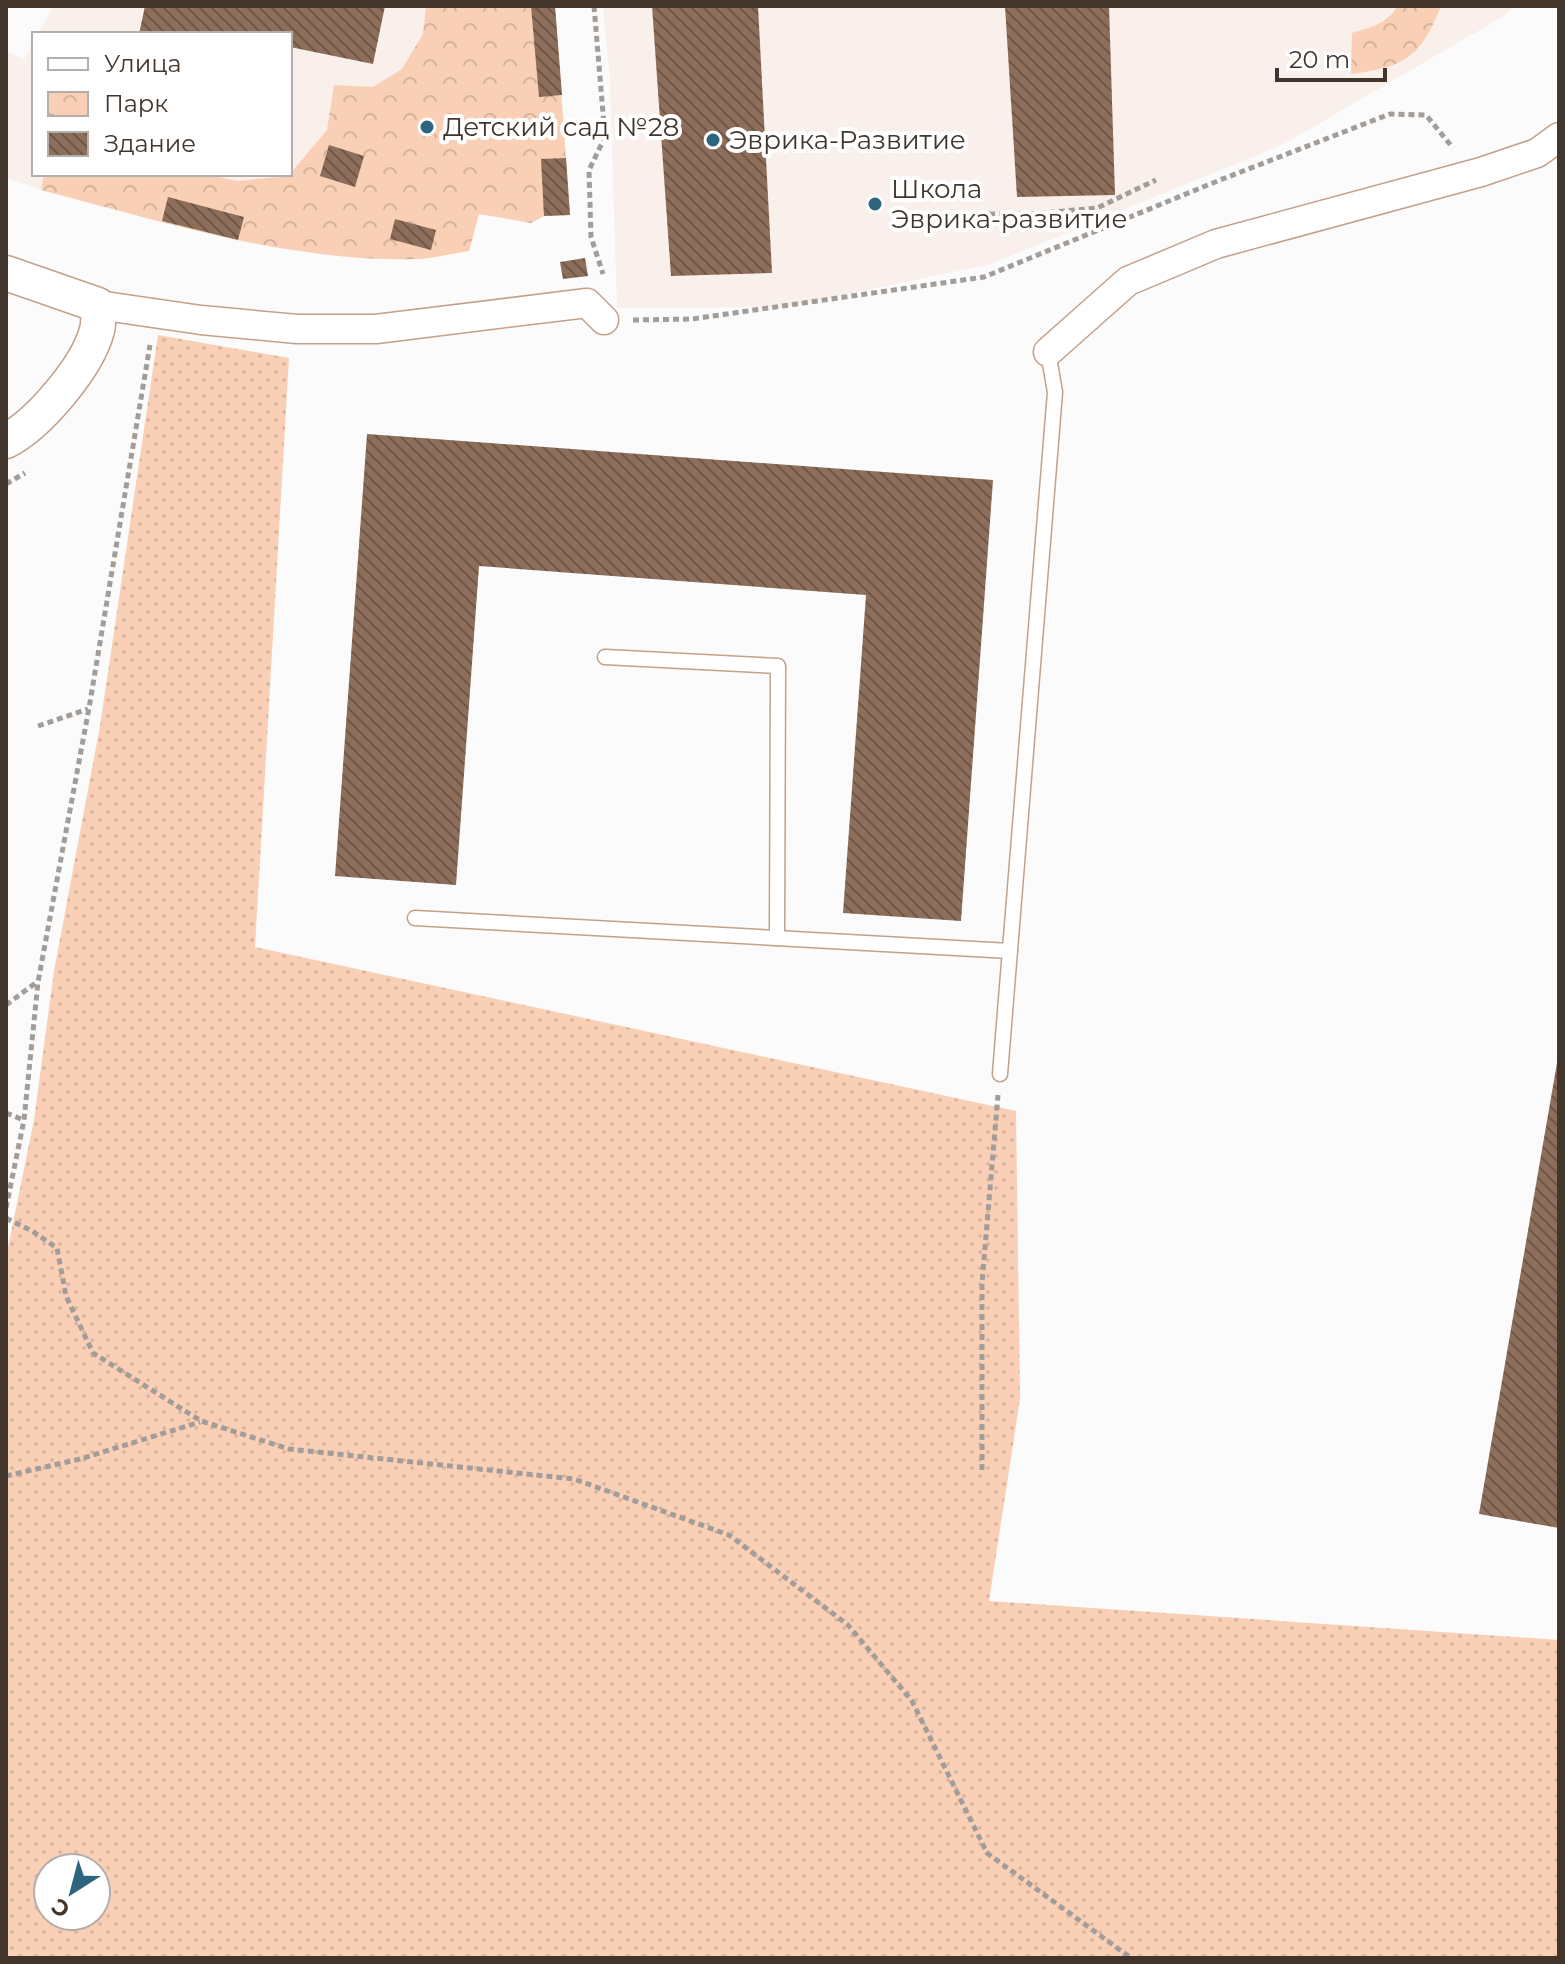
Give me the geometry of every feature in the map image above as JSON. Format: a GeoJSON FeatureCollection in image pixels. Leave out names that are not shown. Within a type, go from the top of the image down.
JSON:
{"type":"FeatureCollection","features":[{"type":"Feature","properties":{"kind":"street"},"geometry":{"type":"LineString","coordinates":[[1048,352],[1128,281],[1216,244],[1481,172],[1537,153],[1559,137]]}},
{"type":"Feature","properties":{"kind":"street"},"geometry":{"type":"LineString","coordinates":[[6,273],[98,305],[201,320],[297,329],[376,329],[596,312]]}},
{"type":"Feature","properties":{"kind":"street"},"geometry":{"type":"LineString","coordinates":[[6,441],[45,409],[87,355],[98,329],[98,305]]}},
{"type":"Feature","properties":{"kind":"lane"},"geometry":{"type":"LineString","coordinates":[[1000,1074],[1055,392],[1048,352]]}},
{"type":"Feature","properties":{"kind":"lane"},"geometry":{"type":"LineString","coordinates":[[605,657],[778,666],[777,938]]}},
{"type":"Feature","properties":{"kind":"lane"},"geometry":{"type":"LineString","coordinates":[[415,918],[1010,951]]}},
{"type":"Feature","properties":{"kind":"path"},"geometry":{"type":"LineString","coordinates":[[594,6],[605,137],[589,170],[591,237],[603,272],[596,312],[692,319],[984,277],[1390,114],[1426,115],[1456,151],[1481,172]]}},
{"type":"Feature","properties":{"kind":"path"},"geometry":{"type":"LineString","coordinates":[[979,214],[1032,214],[1097,208],[1156,180]]}},
{"type":"Feature","properties":{"kind":"path"},"geometry":{"type":"LineString","coordinates":[[6,1208],[24,1120],[38,982],[89,708],[150,347]]}},
{"type":"Feature","properties":{"kind":"path"},"geometry":{"type":"LineString","coordinates":[[38,726],[89,708]]}},
{"type":"Feature","properties":{"kind":"path"},"geometry":{"type":"LineString","coordinates":[[6,1005],[38,982]]}},
{"type":"Feature","properties":{"kind":"path"},"geometry":{"type":"LineString","coordinates":[[982,1470],[982,1283],[1000,1074]]}},
{"type":"Feature","properties":{"kind":"path"},"geometry":{"type":"LineString","coordinates":[[6,1113],[24,1120]]}},
{"type":"Feature","properties":{"kind":"path"},"geometry":{"type":"LineString","coordinates":[[6,1218],[57,1248],[66,1296],[93,1353],[201,1421],[289,1449],[574,1479],[729,1535],[848,1625],[912,1701],[987,1853],[1131,1958]]}},
{"type":"Feature","properties":{"kind":"path"},"geometry":{"type":"LineString","coordinates":[[6,1476],[80,1459],[201,1421]]}},
{"type":"Feature","properties":{"kind":"shaded area","name":"Детский сад №28"},"geometry":{"type":"Polygon","coordinates":[[[53,6],[555,6],[570,215],[544,216],[531,223],[479,214],[469,251],[422,259],[343,255],[238,241],[41,190],[6,178],[6,51],[24,59],[32,45],[32,176],[292,176],[292,32],[39,32],[53,6]]]}},
{"type":"Feature","properties":{"kind":"shaded area","name":"Школа Эврика-развитие"},"geometry":{"type":"Polygon","coordinates":[[[603,6],[1516,6],[1504,16],[1284,144],[991,264],[787,307],[617,308],[610,82],[603,6]]]}},
{"type":"Feature","properties":{"kind":"green space","name":"Детский сад №28"},"geometry":{"type":"Polygon","coordinates":[[[426,6],[555,6],[570,215],[544,216],[531,223],[479,214],[469,251],[420,259],[372,258],[324,254],[228,238],[41,190],[44,176],[215,176],[237,181],[292,176],[292,171],[327,130],[334,85],[373,87],[402,69],[423,34],[426,6]]]}},
{"type":"Feature","properties":{"kind":"green space"},"geometry":{"type":"Polygon","coordinates":[[[1397,6],[1441,6],[1426,37],[1409,56],[1385,68],[1351,74],[1352,33],[1384,21],[1397,6]]]}},
{"type":"Feature","properties":{"kind":"green space"},"geometry":{"type":"Polygon","coordinates":[[[158,335],[289,358],[255,947],[1016,1111],[1020,1399],[989,1601],[1559,1640],[1559,1958],[6,1958],[6,1257],[34,1120],[54,971],[100,726],[158,335]]]}},
{"type":"Feature","properties":{"kind":"building"},"geometry":{"type":"Polygon","coordinates":[[[145,6],[385,6],[373,64],[292,47],[292,32],[139,32],[145,6]]]}},
{"type":"Feature","properties":{"kind":"building"},"geometry":{"type":"Polygon","coordinates":[[[531,6],[555,6],[562,95],[539,97],[531,6]]]}},
{"type":"Feature","properties":{"kind":"building","name":"Эврика-Развитие"},"geometry":{"type":"Polygon","coordinates":[[[652,6],[758,6],[772,273],[671,276],[652,6]]]}},
{"type":"Feature","properties":{"kind":"building","name":"Эврика-Развитие"},"geometry":{"type":"Polygon","coordinates":[[[1005,6],[1109,6],[1115,195],[1017,197],[1005,6]]]}},
{"type":"Feature","properties":{"kind":"building"},"geometry":{"type":"Polygon","coordinates":[[[329,145],[364,156],[355,187],[320,176],[329,145]]]}},
{"type":"Feature","properties":{"kind":"building"},"geometry":{"type":"Polygon","coordinates":[[[566,158],[570,215],[544,216],[541,159],[566,158]]]}},
{"type":"Feature","properties":{"kind":"building"},"geometry":{"type":"Polygon","coordinates":[[[168,197],[244,217],[238,240],[162,221],[168,197]]]}},
{"type":"Feature","properties":{"kind":"building"},"geometry":{"type":"Polygon","coordinates":[[[395,219],[436,230],[431,250],[390,239],[395,219]]]}},
{"type":"Feature","properties":{"kind":"building"},"geometry":{"type":"Polygon","coordinates":[[[585,258],[588,276],[563,279],[560,262],[585,258]]]}},
{"type":"Feature","properties":{"kind":"building"},"geometry":{"type":"Polygon","coordinates":[[[367,434],[993,480],[961,921],[843,913],[866,595],[479,566],[456,885],[335,876],[367,434]]]}},
{"type":"Feature","properties":{"kind":"building"},"geometry":{"type":"Polygon","coordinates":[[[1559,1063],[1559,1528],[1479,1514],[1559,1063]]]}},
{"type":"Feature","properties":{"kind":"place","name":"Детский сад №28"},"geometry":{"type":"Point","coordinates":[427,127]}},
{"type":"Feature","properties":{"kind":"place","name":"Эврика-Развитие"},"geometry":{"type":"Point","coordinates":[713,140]}},
{"type":"Feature","properties":{"kind":"place","name":"Школа Эврика-развитие"},"geometry":{"type":"Point","coordinates":[875,204]}}]}
